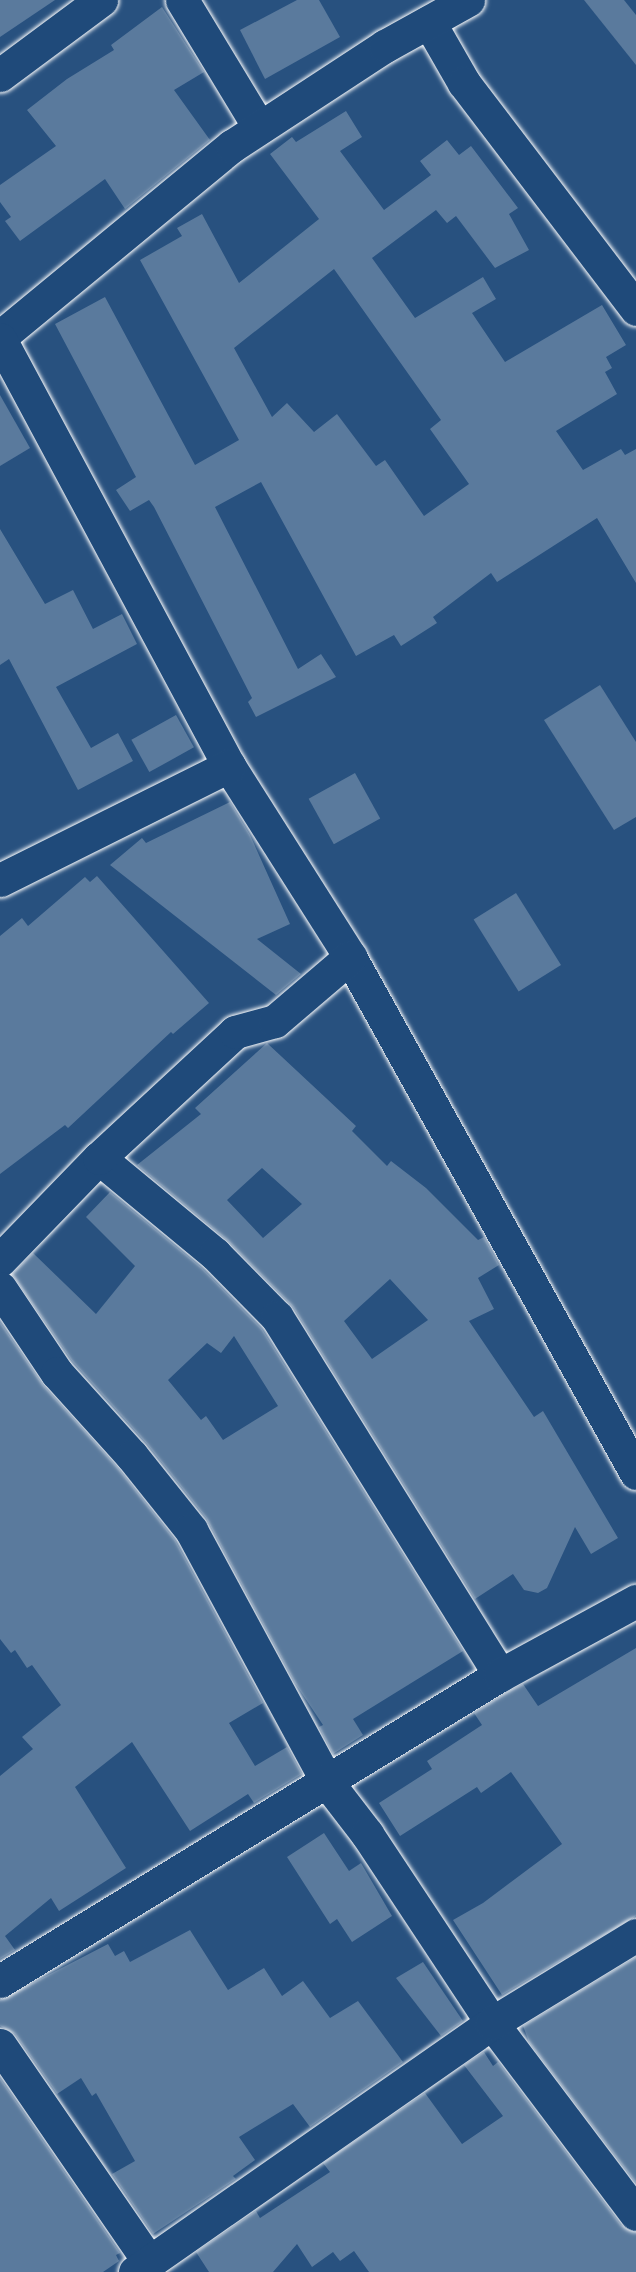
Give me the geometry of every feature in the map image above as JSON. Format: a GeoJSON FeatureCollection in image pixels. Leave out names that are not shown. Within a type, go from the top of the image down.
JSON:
{"type":"FeatureCollection","features":[{"type":"Feature","properties":{"kind":"street"},"geometry":{"type":"LineString","coordinates":[[0,75],[101,0]]}},
{"type":"Feature","properties":{"kind":"street"},"geometry":{"type":"LineString","coordinates":[[182,0],[259,127]]}},
{"type":"Feature","properties":{"kind":"street"},"geometry":{"type":"LineString","coordinates":[[468,0],[259,127],[0,338],[229,766],[350,957],[636,1473]]}},
{"type":"Feature","properties":{"kind":"street"},"geometry":{"type":"LineString","coordinates":[[429,22],[464,83],[636,309]]}},
{"type":"Feature","properties":{"kind":"street"},"geometry":{"type":"LineString","coordinates":[[0,880],[229,766]]}},
{"type":"Feature","properties":{"kind":"street"},"geometry":{"type":"LineString","coordinates":[[0,1260],[99,1158],[235,1032],[274,1021],[350,957]]}},
{"type":"Feature","properties":{"kind":"street"},"geometry":{"type":"LineString","coordinates":[[99,1158],[215,1254],[277,1317],[500,1675]]}},
{"type":"Feature","properties":{"kind":"street"},"geometry":{"type":"LineString","coordinates":[[0,1288],[57,1373],[132,1456],[191,1530],[327,1782],[367,1834],[492,2023],[636,2214]]}},
{"type":"Feature","properties":{"kind":"street"},"geometry":{"type":"LineString","coordinates":[[0,1981],[500,1675],[636,1601]]}},
{"type":"Feature","properties":{"kind":"street"},"geometry":{"type":"LineString","coordinates":[[0,2045],[143,2267],[492,2023],[636,1935]]}},
{"type":"Feature","properties":{"kind":"building"},"geometry":{"type":"Polygon","coordinates":[[[0,0],[55,0],[0,37],[0,0]]]}},
{"type":"Feature","properties":{"kind":"building"},"geometry":{"type":"Polygon","coordinates":[[[297,0],[319,0],[340,37],[265,79],[240,30],[297,0]]]}},
{"type":"Feature","properties":{"kind":"building"},"geometry":{"type":"Polygon","coordinates":[[[584,0],[624,0],[636,15],[636,65],[584,0]]]}},
{"type":"Feature","properties":{"kind":"building"},"geometry":{"type":"Polygon","coordinates":[[[162,7],[204,72],[174,90],[210,140],[125,209],[105,179],[20,241],[5,221],[11,217],[0,202],[0,185],[56,146],[27,110],[67,79],[114,50],[111,45],[162,7]]]}},
{"type":"Feature","properties":{"kind":"building"},"geometry":{"type":"Polygon","coordinates":[[[346,111],[362,137],[340,151],[384,210],[431,175],[420,161],[447,140],[459,155],[471,146],[518,208],[509,214],[529,250],[495,268],[456,216],[447,223],[436,210],[372,258],[415,318],[483,277],[496,299],[472,313],[505,362],[602,305],[626,345],[606,357],[612,368],[605,372],[617,394],[556,431],[583,470],[621,449],[625,455],[636,449],[636,583],[597,518],[497,582],[491,573],[433,617],[437,623],[401,646],[394,635],[356,656],[261,482],[215,507],[298,669],[321,654],[336,677],[256,717],[248,702],[252,698],[154,507],[149,500],[130,511],[116,490],[136,477],[55,324],[105,297],[195,465],[239,440],[140,260],[182,236],[177,228],[202,214],[239,283],[319,219],[270,154],[292,137],[296,142],[346,111]],[[334,269],[234,348],[272,417],[287,403],[314,432],[337,414],[376,466],[385,460],[424,516],[469,484],[430,429],[441,420],[334,269]]]}},
{"type":"Feature","properties":{"kind":"building"},"geometry":{"type":"Polygon","coordinates":[[[0,395],[30,448],[0,466],[0,395]]]}},
{"type":"Feature","properties":{"kind":"building"},"geometry":{"type":"Polygon","coordinates":[[[0,529],[45,604],[73,590],[93,629],[122,614],[137,644],[56,687],[91,748],[118,733],[133,761],[78,790],[9,659],[0,665],[0,529]]]}},
{"type":"Feature","properties":{"kind":"building"},"geometry":{"type":"Polygon","coordinates":[[[600,685],[636,742],[636,817],[614,830],[544,720],[600,685]]]}},
{"type":"Feature","properties":{"kind":"building"},"geometry":{"type":"Polygon","coordinates":[[[176,715],[194,747],[149,772],[131,740],[176,715]]]}},
{"type":"Feature","properties":{"kind":"building"},"geometry":{"type":"Polygon","coordinates":[[[355,773],[380,818],[334,844],[309,799],[355,773]]]}},
{"type":"Feature","properties":{"kind":"building"},"geometry":{"type":"Polygon","coordinates":[[[230,802],[250,835],[290,924],[257,939],[301,974],[276,995],[110,865],[142,838],[146,843],[230,802]]]}},
{"type":"Feature","properties":{"kind":"building"},"geometry":{"type":"Polygon","coordinates":[[[97,876],[209,1003],[173,1034],[171,1032],[68,1128],[65,1125],[0,1174],[0,936],[22,918],[28,926],[85,877],[90,882],[97,876]]]}},
{"type":"Feature","properties":{"kind":"building"},"geometry":{"type":"Polygon","coordinates":[[[516,893],[561,965],[519,992],[474,919],[516,893]]]}},
{"type":"Feature","properties":{"kind":"building"},"geometry":{"type":"Polygon","coordinates":[[[267,1043],[356,1126],[352,1131],[387,1166],[391,1161],[426,1188],[478,1240],[484,1237],[499,1265],[478,1278],[494,1309],[469,1321],[534,1417],[543,1411],[618,1538],[591,1554],[575,1527],[547,1588],[538,1593],[524,1590],[513,1574],[475,1599],[293,1307],[227,1240],[137,1165],[201,1114],[195,1108],[267,1043]],[[262,1168],[227,1200],[263,1238],[302,1204],[262,1168]],[[390,1279],[344,1321],[372,1359],[428,1320],[390,1279]]]}},
{"type":"Feature","properties":{"kind":"building"},"geometry":{"type":"Polygon","coordinates":[[[110,1192],[202,1268],[262,1329],[463,1651],[353,1719],[363,1735],[333,1754],[319,1727],[323,1725],[295,1683],[206,1518],[147,1444],[72,1361],[12,1274],[33,1253],[96,1314],[135,1266],[86,1217],[110,1192]],[[234,1336],[221,1353],[207,1343],[168,1380],[201,1420],[206,1416],[223,1440],[278,1406],[234,1336]]]}},
{"type":"Feature","properties":{"kind":"building"},"geometry":{"type":"Polygon","coordinates":[[[0,1322],[43,1385],[118,1468],[175,1540],[263,1703],[229,1723],[255,1766],[287,1747],[302,1774],[254,1803],[248,1794],[190,1831],[132,1742],[75,1787],[126,1868],[59,1911],[51,1898],[5,1936],[15,1950],[0,1959],[0,1776],[33,1749],[22,1737],[61,1705],[32,1665],[27,1668],[15,1650],[11,1653],[0,1639],[0,1322]]]}},
{"type":"Feature","properties":{"kind":"building"},"geometry":{"type":"Polygon","coordinates":[[[636,1648],[636,1916],[502,1995],[453,1920],[483,1903],[562,1844],[511,1772],[481,1793],[477,1787],[400,1836],[379,1803],[432,1769],[427,1761],[482,1725],[474,1713],[509,1691],[523,1684],[538,1706],[636,1648]]]}},
{"type":"Feature","properties":{"kind":"building"},"geometry":{"type":"Polygon","coordinates":[[[324,1833],[349,1871],[361,1863],[392,1916],[352,1942],[337,1919],[330,1924],[287,1857],[324,1833]]]}},
{"type":"Feature","properties":{"kind":"building"},"geometry":{"type":"Polygon","coordinates":[[[190,1930],[228,1990],[264,1968],[282,1996],[303,1981],[330,2018],[358,2001],[403,2062],[310,2127],[293,2104],[239,2137],[255,2160],[233,2176],[236,2179],[153,2234],[112,2174],[135,2161],[96,2093],[92,2096],[81,2078],[57,2094],[15,2034],[0,2026],[0,2000],[108,1944],[115,1956],[124,1951],[130,1962],[190,1930]]]}},
{"type":"Feature","properties":{"kind":"building"},"geometry":{"type":"Polygon","coordinates":[[[636,1957],[636,2183],[529,2042],[523,2026],[636,1957]]]}},
{"type":"Feature","properties":{"kind":"building"},"geometry":{"type":"Polygon","coordinates":[[[423,1962],[463,2021],[441,2036],[396,1978],[423,1962]]]}},
{"type":"Feature","properties":{"kind":"building"},"geometry":{"type":"Polygon","coordinates":[[[484,2052],[493,2066],[498,2062],[621,2225],[636,2232],[636,2272],[369,2272],[354,2251],[340,2261],[333,2252],[312,2267],[297,2244],[273,2272],[209,2272],[196,2252],[256,2211],[260,2218],[330,2172],[323,2163],[425,2093],[462,2144],[503,2116],[464,2065],[484,2052]]]}},
{"type":"Feature","properties":{"kind":"building"},"geometry":{"type":"Polygon","coordinates":[[[0,2078],[120,2253],[116,2255],[119,2261],[103,2272],[0,2272],[0,2078]]]}}]}
